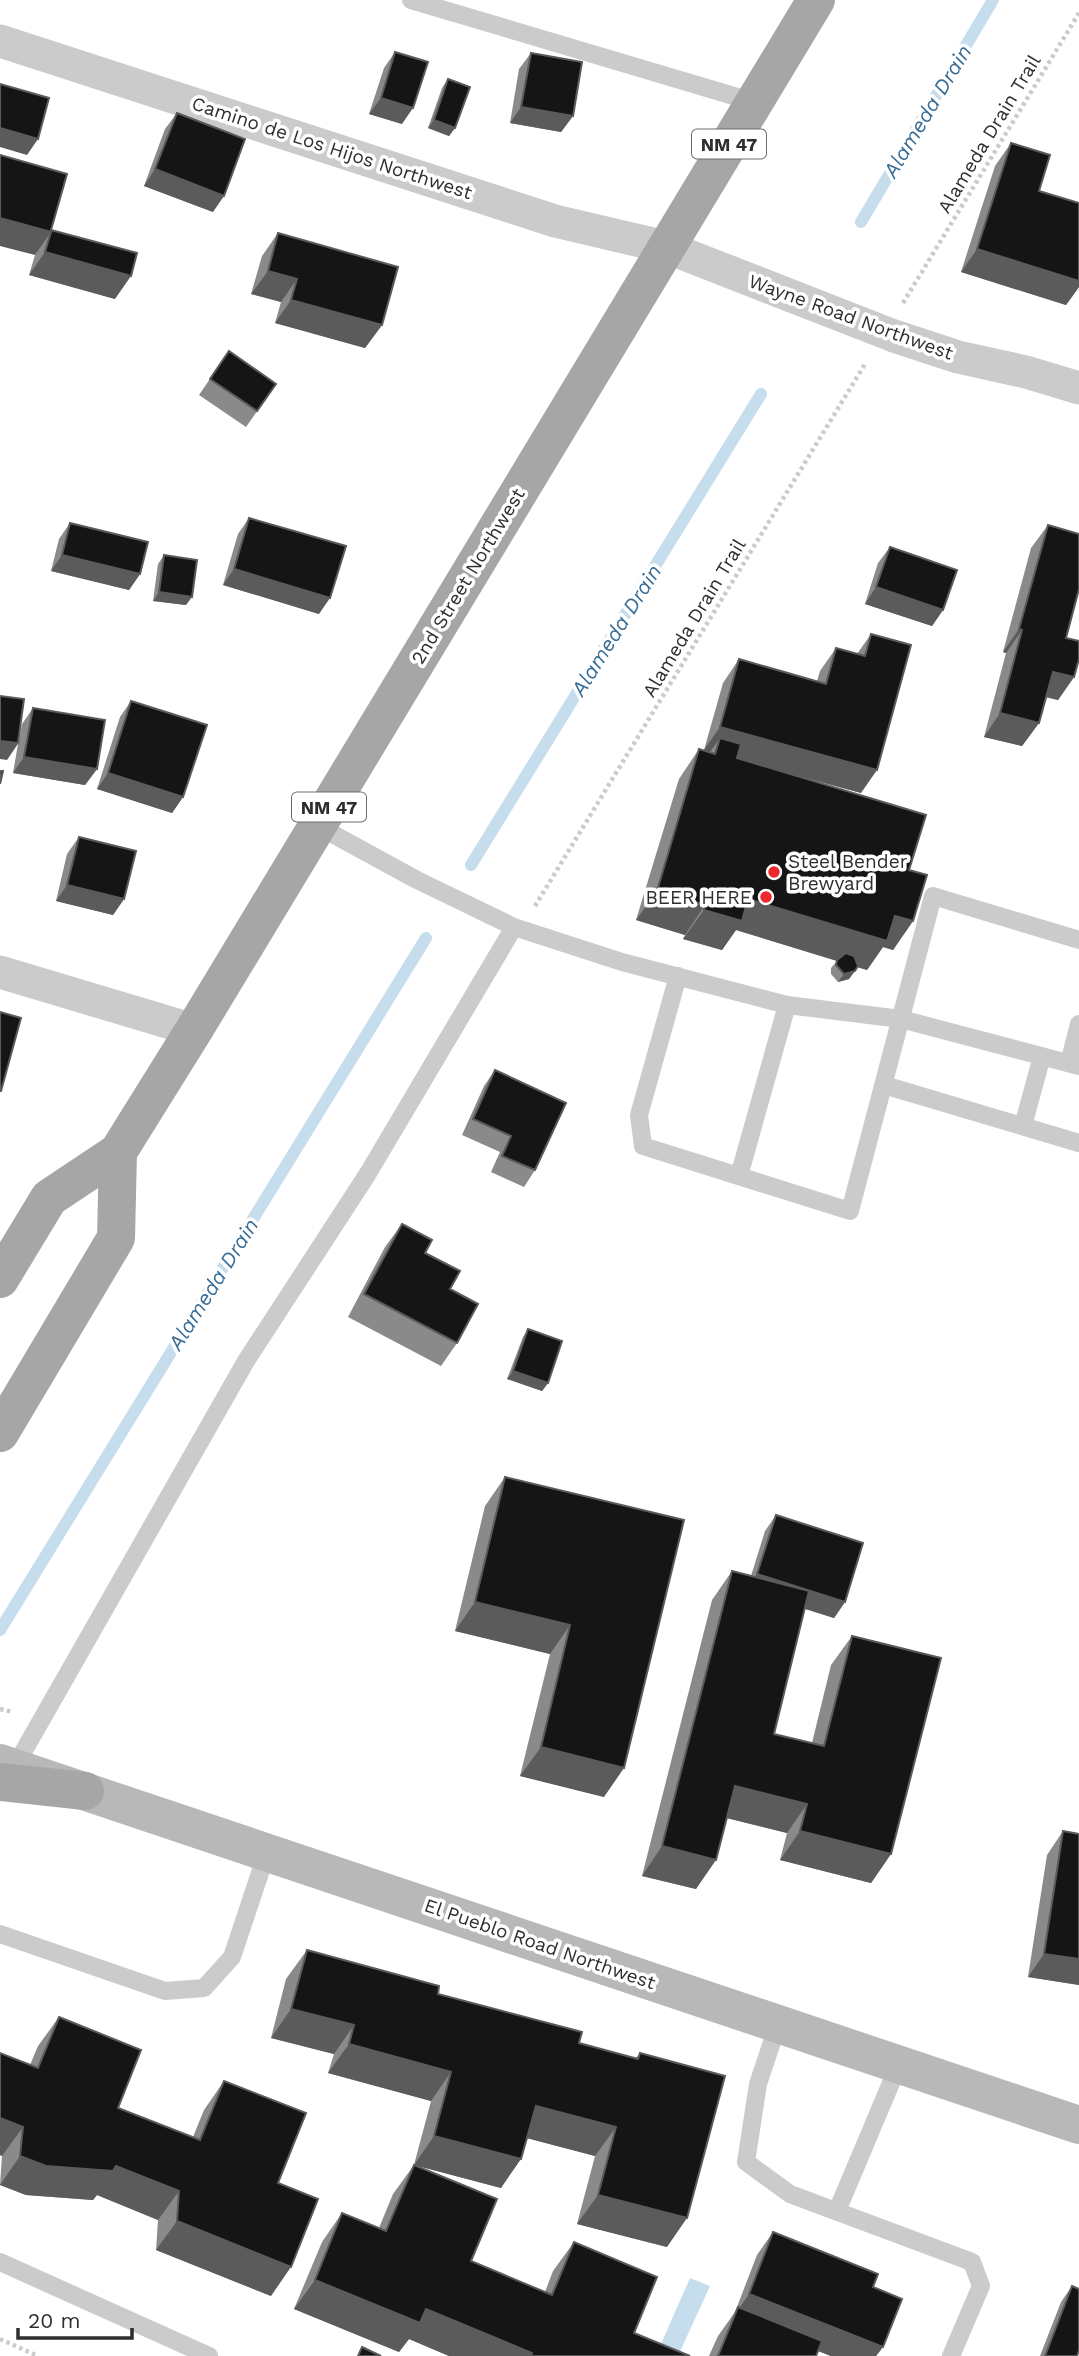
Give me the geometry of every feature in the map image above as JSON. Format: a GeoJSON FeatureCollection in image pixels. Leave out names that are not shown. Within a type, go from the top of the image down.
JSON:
{"type":"FeatureCollection","features":[{"type":"Feature","properties":{"kind":"main road","name":"2nd Street Northwest"},"geometry":{"type":"LineString","coordinates":[[0,1279],[49,1198],[118,1152],[816,0]]}},
{"type":"Feature","properties":{"kind":"main road"},"geometry":{"type":"LineString","coordinates":[[0,1433],[116,1238],[118,1152]]}},
{"type":"Feature","properties":{"kind":"main road"},"geometry":{"type":"LineString","coordinates":[[5,1771],[85,1791]]}},
{"type":"Feature","properties":{"kind":"street","name":"Camino de Los Hijos Northwest"},"geometry":{"type":"LineString","coordinates":[[0,41],[555,221],[666,247]]}},
{"type":"Feature","properties":{"kind":"street","name":"Wayne Road Northwest"},"geometry":{"type":"LineString","coordinates":[[666,247],[894,336],[958,357],[1026,372],[1079,388]]}},
{"type":"Feature","properties":{"kind":"street"},"geometry":{"type":"LineString","coordinates":[[0,972],[194,1030]]}},
{"type":"Feature","properties":{"kind":"street","name":"El Pueblo Road Northwest"},"geometry":{"type":"LineString","coordinates":[[85,1791],[1079,2125]]}},
{"type":"Feature","properties":{"kind":"lane"},"geometry":{"type":"LineString","coordinates":[[411,0],[754,102]]}},
{"type":"Feature","properties":{"kind":"lane"},"geometry":{"type":"LineString","coordinates":[[318,825],[416,880],[514,927],[622,962],[787,1005],[901,1019],[1074,1065],[1079,1024]]}},
{"type":"Feature","properties":{"kind":"lane"},"geometry":{"type":"LineString","coordinates":[[678,976],[639,1115],[643,1146],[850,1211],[933,896],[1079,940]]}},
{"type":"Feature","properties":{"kind":"lane"},"geometry":{"type":"LineString","coordinates":[[5,1771],[246,1361],[367,1175],[514,927]]}},
{"type":"Feature","properties":{"kind":"lane"},"geometry":{"type":"LineString","coordinates":[[739,1176],[787,1005]]}},
{"type":"Feature","properties":{"kind":"lane"},"geometry":{"type":"LineString","coordinates":[[1023,1126],[1042,1056]]}},
{"type":"Feature","properties":{"kind":"lane"},"geometry":{"type":"LineString","coordinates":[[884,1084],[1079,1143]]}},
{"type":"Feature","properties":{"kind":"lane"},"geometry":{"type":"LineString","coordinates":[[0,1934],[165,1991],[204,1988],[232,1957],[267,1852]]}},
{"type":"Feature","properties":{"kind":"lane"},"geometry":{"type":"LineString","coordinates":[[778,2024],[758,2084],[747,2162],[790,2194],[972,2262],[981,2286],[951,2356]]}},
{"type":"Feature","properties":{"kind":"lane"},"geometry":{"type":"LineString","coordinates":[[837,2211],[899,2064]]}},
{"type":"Feature","properties":{"kind":"lane"},"geometry":{"type":"LineString","coordinates":[[0,2262],[209,2356]]}},
{"type":"Feature","properties":{"kind":"path","name":"Alameda Drain Trail"},"geometry":{"type":"LineString","coordinates":[[901,306],[1079,13]]}},
{"type":"Feature","properties":{"kind":"path","name":"Alameda Drain Trail"},"geometry":{"type":"LineString","coordinates":[[543,892],[868,359]]}},
{"type":"Feature","properties":{"kind":"path"},"geometry":{"type":"LineString","coordinates":[[0,2339],[38,2356]]}},
{"type":"Feature","properties":{"kind":"water"},"geometry":{"type":"Polygon","coordinates":[[[690,2278],[710,2286],[678,2356],[657,2353],[690,2278]]]}},
{"type":"Feature","properties":{"kind":"building"},"geometry":{"type":"Polygon","coordinates":[[[395,52],[428,62],[413,108],[381,98],[395,52]]]}},
{"type":"Feature","properties":{"kind":"building"},"geometry":{"type":"Polygon","coordinates":[[[531,53],[582,62],[573,116],[521,107],[531,53]]]}},
{"type":"Feature","properties":{"kind":"building"},"geometry":{"type":"Polygon","coordinates":[[[448,79],[470,87],[455,128],[434,120],[448,79]]]}},
{"type":"Feature","properties":{"kind":"building"},"geometry":{"type":"Polygon","coordinates":[[[0,84],[49,98],[38,139],[0,128],[0,84]]]}},
{"type":"Feature","properties":{"kind":"building"},"geometry":{"type":"Polygon","coordinates":[[[177,113],[245,139],[224,196],[155,169],[177,113]]]}},
{"type":"Feature","properties":{"kind":"building"},"geometry":{"type":"Polygon","coordinates":[[[1011,143],[1050,155],[1039,191],[1079,203],[1079,281],[977,249],[1011,143]]]}},
{"type":"Feature","properties":{"kind":"building"},"geometry":{"type":"Polygon","coordinates":[[[0,155],[67,174],[51,230],[137,253],[131,276],[45,252],[51,232],[0,218],[0,155]]]}},
{"type":"Feature","properties":{"kind":"building"},"geometry":{"type":"Polygon","coordinates":[[[278,233],[398,267],[382,325],[291,300],[297,279],[268,271],[278,233]]]}},
{"type":"Feature","properties":{"kind":"building"},"geometry":{"type":"Polygon","coordinates":[[[229,351],[276,384],[257,411],[210,379],[229,351]]]}},
{"type":"Feature","properties":{"kind":"building"},"geometry":{"type":"Polygon","coordinates":[[[249,518],[346,546],[330,598],[234,569],[249,518]]]}},
{"type":"Feature","properties":{"kind":"building"},"geometry":{"type":"Polygon","coordinates":[[[70,523],[148,542],[140,574],[62,555],[70,523]]]}},
{"type":"Feature","properties":{"kind":"building"},"geometry":{"type":"Polygon","coordinates":[[[1048,525],[1079,534],[1079,589],[1066,638],[1079,641],[1079,659],[1074,677],[1053,672],[1039,723],[1000,713],[1022,630],[1019,629],[1048,525]]]}},
{"type":"Feature","properties":{"kind":"building"},"geometry":{"type":"Polygon","coordinates":[[[890,547],[957,570],[943,610],[876,587],[890,547]]]}},
{"type":"Feature","properties":{"kind":"building"},"geometry":{"type":"Polygon","coordinates":[[[164,555],[197,560],[192,597],[159,592],[164,555]]]}},
{"type":"Feature","properties":{"kind":"building"},"geometry":{"type":"Polygon","coordinates":[[[871,634],[911,645],[877,770],[720,727],[739,659],[826,684],[836,648],[865,656],[871,634]]]}},
{"type":"Feature","properties":{"kind":"building"},"geometry":{"type":"Polygon","coordinates":[[[0,696],[24,699],[18,743],[0,741],[0,696]]]}},
{"type":"Feature","properties":{"kind":"building"},"geometry":{"type":"Polygon","coordinates":[[[131,701],[207,725],[183,797],[108,773],[131,701]]]}},
{"type":"Feature","properties":{"kind":"building"},"geometry":{"type":"Polygon","coordinates":[[[33,708],[105,720],[97,769],[24,757],[33,708]]]}},
{"type":"Feature","properties":{"kind":"building","name":"Steel Bender Brewyard"},"geometry":{"type":"Polygon","coordinates":[[[720,738],[741,744],[737,758],[926,815],[909,870],[927,875],[913,921],[895,916],[887,941],[748,899],[742,921],[704,910],[705,905],[657,891],[699,749],[715,754],[720,738]]]}},
{"type":"Feature","properties":{"kind":"building"},"geometry":{"type":"Polygon","coordinates":[[[79,837],[136,851],[124,899],[67,885],[79,837]]]}},
{"type":"Feature","properties":{"kind":"building"},"geometry":{"type":"Polygon","coordinates":[[[846,953],[854,956],[858,966],[855,971],[844,974],[836,965],[837,960],[846,953]]]}},
{"type":"Feature","properties":{"kind":"building"},"geometry":{"type":"Polygon","coordinates":[[[0,1012],[21,1018],[1,1091],[0,1091],[0,1012]]]}},
{"type":"Feature","properties":{"kind":"building"},"geometry":{"type":"Polygon","coordinates":[[[495,1070],[566,1103],[535,1170],[502,1156],[511,1136],[473,1119],[495,1070]]]}},
{"type":"Feature","properties":{"kind":"building"},"geometry":{"type":"Polygon","coordinates":[[[402,1224],[432,1240],[425,1253],[460,1271],[450,1289],[478,1304],[457,1343],[364,1294],[402,1224]]]}},
{"type":"Feature","properties":{"kind":"building"},"geometry":{"type":"Polygon","coordinates":[[[528,1329],[562,1341],[548,1383],[513,1371],[528,1329]]]}},
{"type":"Feature","properties":{"kind":"building"},"geometry":{"type":"Polygon","coordinates":[[[505,1477],[684,1520],[624,1768],[541,1747],[570,1625],[475,1602],[505,1477]]]}},
{"type":"Feature","properties":{"kind":"building"},"geometry":{"type":"Polygon","coordinates":[[[776,1515],[863,1543],[845,1602],[757,1574],[776,1515]]]}},
{"type":"Feature","properties":{"kind":"building"},"geometry":{"type":"Polygon","coordinates":[[[732,1571],[809,1591],[774,1734],[824,1746],[852,1636],[941,1658],[891,1854],[800,1831],[807,1804],[735,1786],[716,1860],[662,1846],[732,1571]]]}},
{"type":"Feature","properties":{"kind":"building"},"geometry":{"type":"Polygon","coordinates":[[[1063,1831],[1079,1834],[1079,1959],[1044,1954],[1063,1831]]]}},
{"type":"Feature","properties":{"kind":"building"},"geometry":{"type":"Polygon","coordinates":[[[307,1950],[439,1986],[438,1994],[582,2032],[579,2043],[638,2059],[640,2053],[725,2076],[687,2218],[598,2195],[616,2127],[536,2106],[521,2159],[434,2136],[451,2072],[349,2044],[354,2025],[291,2009],[307,1950]]]}},
{"type":"Feature","properties":{"kind":"building"},"geometry":{"type":"Polygon","coordinates":[[[59,2017],[141,2050],[118,2108],[200,2140],[224,2081],[306,2113],[278,2183],[318,2199],[291,2267],[177,2221],[179,2191],[116,2166],[113,2171],[46,2166],[20,2156],[23,2127],[0,2118],[0,2053],[38,2068],[59,2017]]]}},
{"type":"Feature","properties":{"kind":"building"},"geometry":{"type":"Polygon","coordinates":[[[414,2165],[497,2199],[471,2261],[552,2295],[574,2242],[657,2277],[634,2333],[690,2356],[531,2356],[532,2353],[426,2309],[420,2323],[315,2280],[342,2213],[386,2231],[414,2165]]]}},
{"type":"Feature","properties":{"kind":"building"},"geometry":{"type":"Polygon","coordinates":[[[773,2232],[878,2274],[873,2287],[902,2299],[883,2347],[749,2294],[773,2232]]]}},
{"type":"Feature","properties":{"kind":"building"},"geometry":{"type":"Polygon","coordinates":[[[1072,2286],[1079,2289],[1077,2356],[1045,2356],[1072,2286]]]}},
{"type":"Feature","properties":{"kind":"building"},"geometry":{"type":"Polygon","coordinates":[[[738,2307],[822,2341],[816,2356],[718,2356],[738,2307]]]}},
{"type":"Feature","properties":{"kind":"building"},"geometry":{"type":"Polygon","coordinates":[[[362,2347],[381,2356],[358,2356],[362,2347]]]}},
{"type":"Feature","properties":{"kind":"waterway","name":"Alameda Drain"},"geometry":{"type":"LineString","coordinates":[[861,222],[993,0]]}},
{"type":"Feature","properties":{"kind":"waterway","name":"Alameda Drain"},"geometry":{"type":"LineString","coordinates":[[471,865],[761,394]]}},
{"type":"Feature","properties":{"kind":"waterway","name":"Alameda Drain"},"geometry":{"type":"LineString","coordinates":[[0,1630],[426,938]]}},
{"type":"Feature","properties":{"kind":"place","name":"Steel Bender Brewyard"},"geometry":{"type":"Point","coordinates":[774,872]}},
{"type":"Feature","properties":{"kind":"place","name":"BEER HERE"},"geometry":{"type":"Point","coordinates":[766,897]}}]}
